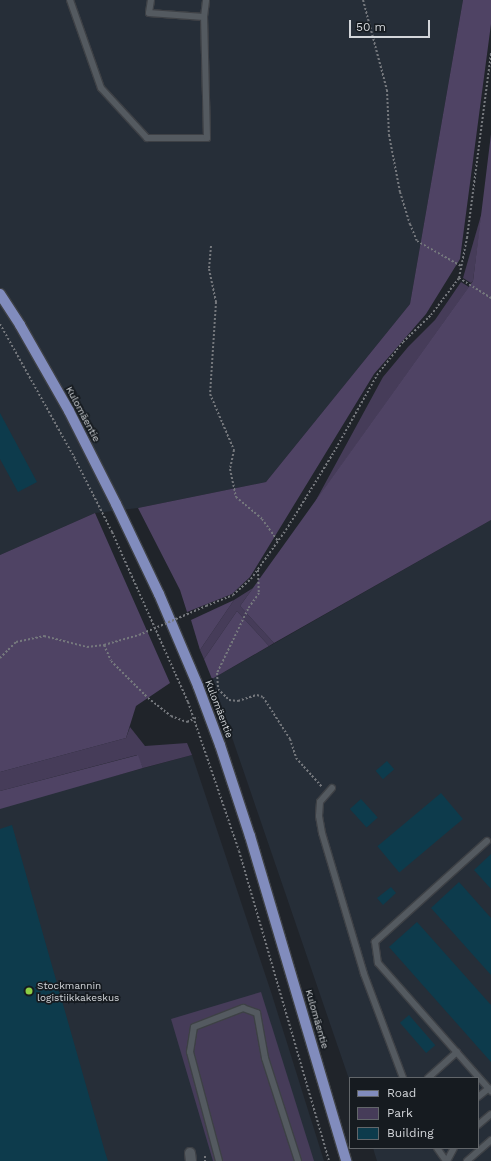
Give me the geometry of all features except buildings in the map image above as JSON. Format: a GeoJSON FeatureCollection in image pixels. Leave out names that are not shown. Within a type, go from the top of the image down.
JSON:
{"type":"FeatureCollection","features":[{"type":"Feature","properties":{"kind":"main road","name":"Kulomäentie"},"geometry":{"type":"LineString","coordinates":[[0,294],[20,325],[68,411],[116,504],[159,594],[208,712],[270,898],[346,1161]]}},
{"type":"Feature","properties":{"kind":"lane"},"geometry":{"type":"LineString","coordinates":[[70,0],[101,88],[147,138],[207,138],[204,17],[206,0]]}},
{"type":"Feature","properties":{"kind":"lane"},"geometry":{"type":"LineString","coordinates":[[151,0],[149,13],[204,17]]}},
{"type":"Feature","properties":{"kind":"lane"},"geometry":{"type":"LineString","coordinates":[[329,790],[320,802],[319,816],[322,833],[364,974],[403,1077]]}},
{"type":"Feature","properties":{"kind":"lane"},"geometry":{"type":"LineString","coordinates":[[479,1096],[490,1089],[378,963],[375,942],[488,841]]}},
{"type":"Feature","properties":{"kind":"lane"},"geometry":{"type":"LineString","coordinates":[[219,1161],[190,1052],[194,1028],[243,1008],[257,1013],[265,1058],[298,1161]]}},
{"type":"Feature","properties":{"kind":"lane"},"geometry":{"type":"LineString","coordinates":[[429,1077],[457,1052]]}},
{"type":"Feature","properties":{"kind":"lane"},"geometry":{"type":"LineString","coordinates":[[479,1124],[491,1114]]}},
{"type":"Feature","properties":{"kind":"lane"},"geometry":{"type":"LineString","coordinates":[[467,1161],[491,1140]]}},
{"type":"Feature","properties":{"kind":"lane"},"geometry":{"type":"LineString","coordinates":[[438,1149],[446,1161],[453,1149]]}},
{"type":"Feature","properties":{"kind":"path"},"geometry":{"type":"LineString","coordinates":[[363,0],[387,90],[389,135],[400,192],[410,224],[417,241],[461,266]]}},
{"type":"Feature","properties":{"kind":"path"},"geometry":{"type":"LineString","coordinates":[[0,658],[16,642],[44,636],[88,647],[104,645],[139,636],[233,595],[251,579],[278,541],[334,452],[377,375],[403,342],[431,315],[459,278],[467,238],[491,53]]}},
{"type":"Feature","properties":{"kind":"path"},"geometry":{"type":"LineString","coordinates":[[211,246],[209,269],[216,302],[210,394],[234,450],[230,469],[236,497],[262,519],[278,541]]}},
{"type":"Feature","properties":{"kind":"path"},"geometry":{"type":"LineString","coordinates":[[459,278],[491,298]]}},
{"type":"Feature","properties":{"kind":"path"},"geometry":{"type":"LineString","coordinates":[[0,324],[76,459],[112,532],[194,718],[239,851],[329,1161]]}},
{"type":"Feature","properties":{"kind":"path"},"geometry":{"type":"LineString","coordinates":[[258,569],[259,593],[248,609],[217,673],[218,689],[229,700],[238,701],[257,695],[263,697],[290,738],[296,758],[329,790]]}},
{"type":"Feature","properties":{"kind":"path"},"geometry":{"type":"LineString","coordinates":[[104,645],[111,661],[148,698],[171,716],[187,722],[208,712]]}},
{"type":"Feature","properties":{"kind":"path"},"geometry":{"type":"LineString","coordinates":[[205,1156],[205,1161]]}},
{"type":"Feature","properties":{"kind":"shaded area"},"geometry":{"type":"Polygon","coordinates":[[[0,0],[463,0],[410,304],[266,482],[138,508],[95,513],[0,555],[0,0]]]}},
{"type":"Feature","properties":{"kind":"shaded area"},"geometry":{"type":"Polygon","coordinates":[[[463,0],[491,0],[491,24],[460,259],[426,314],[374,374],[250,577],[232,594],[187,612],[180,590],[138,508],[266,482],[410,304],[463,0]]]}},
{"type":"Feature","properties":{"kind":"shaded area"},"geometry":{"type":"Polygon","coordinates":[[[491,134],[491,520],[274,643],[240,606],[473,281],[491,134]]]}},
{"type":"Feature","properties":{"kind":"shaded area"},"geometry":{"type":"Polygon","coordinates":[[[95,513],[170,683],[136,706],[126,738],[0,772],[0,555],[95,513]]]}},
{"type":"Feature","properties":{"kind":"shaded area"},"geometry":{"type":"Polygon","coordinates":[[[491,520],[491,1161],[377,1161],[373,1149],[479,1149],[479,1077],[349,1077],[349,1079],[212,679],[491,520]]]}},
{"type":"Feature","properties":{"kind":"shaded area"},"geometry":{"type":"Polygon","coordinates":[[[234,600],[200,650],[191,620],[234,600]]]}},
{"type":"Feature","properties":{"kind":"shaded area"},"geometry":{"type":"Polygon","coordinates":[[[237,611],[269,646],[212,679],[204,659],[237,611]]]}},
{"type":"Feature","properties":{"kind":"shaded area"},"geometry":{"type":"Polygon","coordinates":[[[138,755],[143,768],[0,809],[0,791],[138,755]]]}},
{"type":"Feature","properties":{"kind":"shaded area"},"geometry":{"type":"Polygon","coordinates":[[[192,755],[272,995],[324,1161],[0,1161],[0,807],[192,755]]]}},
{"type":"Feature","properties":{"kind":"green space"},"geometry":{"type":"Polygon","coordinates":[[[482,212],[473,281],[471,283],[463,278],[482,212]]]}},
{"type":"Feature","properties":{"kind":"green space"},"geometry":{"type":"Polygon","coordinates":[[[461,282],[469,287],[315,502],[383,377],[408,347],[435,320],[461,282]]]}},
{"type":"Feature","properties":{"kind":"green space"},"geometry":{"type":"Polygon","coordinates":[[[253,588],[240,606],[274,643],[269,646],[237,611],[204,659],[200,650],[234,600],[253,588]]]}},
{"type":"Feature","properties":{"kind":"green space"},"geometry":{"type":"Polygon","coordinates":[[[130,727],[145,746],[187,743],[192,755],[143,768],[137,755],[0,791],[0,772],[126,738],[130,727]]]}},
{"type":"Feature","properties":{"kind":"green space"},"geometry":{"type":"Polygon","coordinates":[[[261,992],[314,1161],[213,1161],[171,1019],[261,992]]]}},
{"type":"Feature","properties":{"kind":"place","name":"Stockmannin logistiikkakeskus"},"geometry":{"type":"Point","coordinates":[29,991]}}]}
